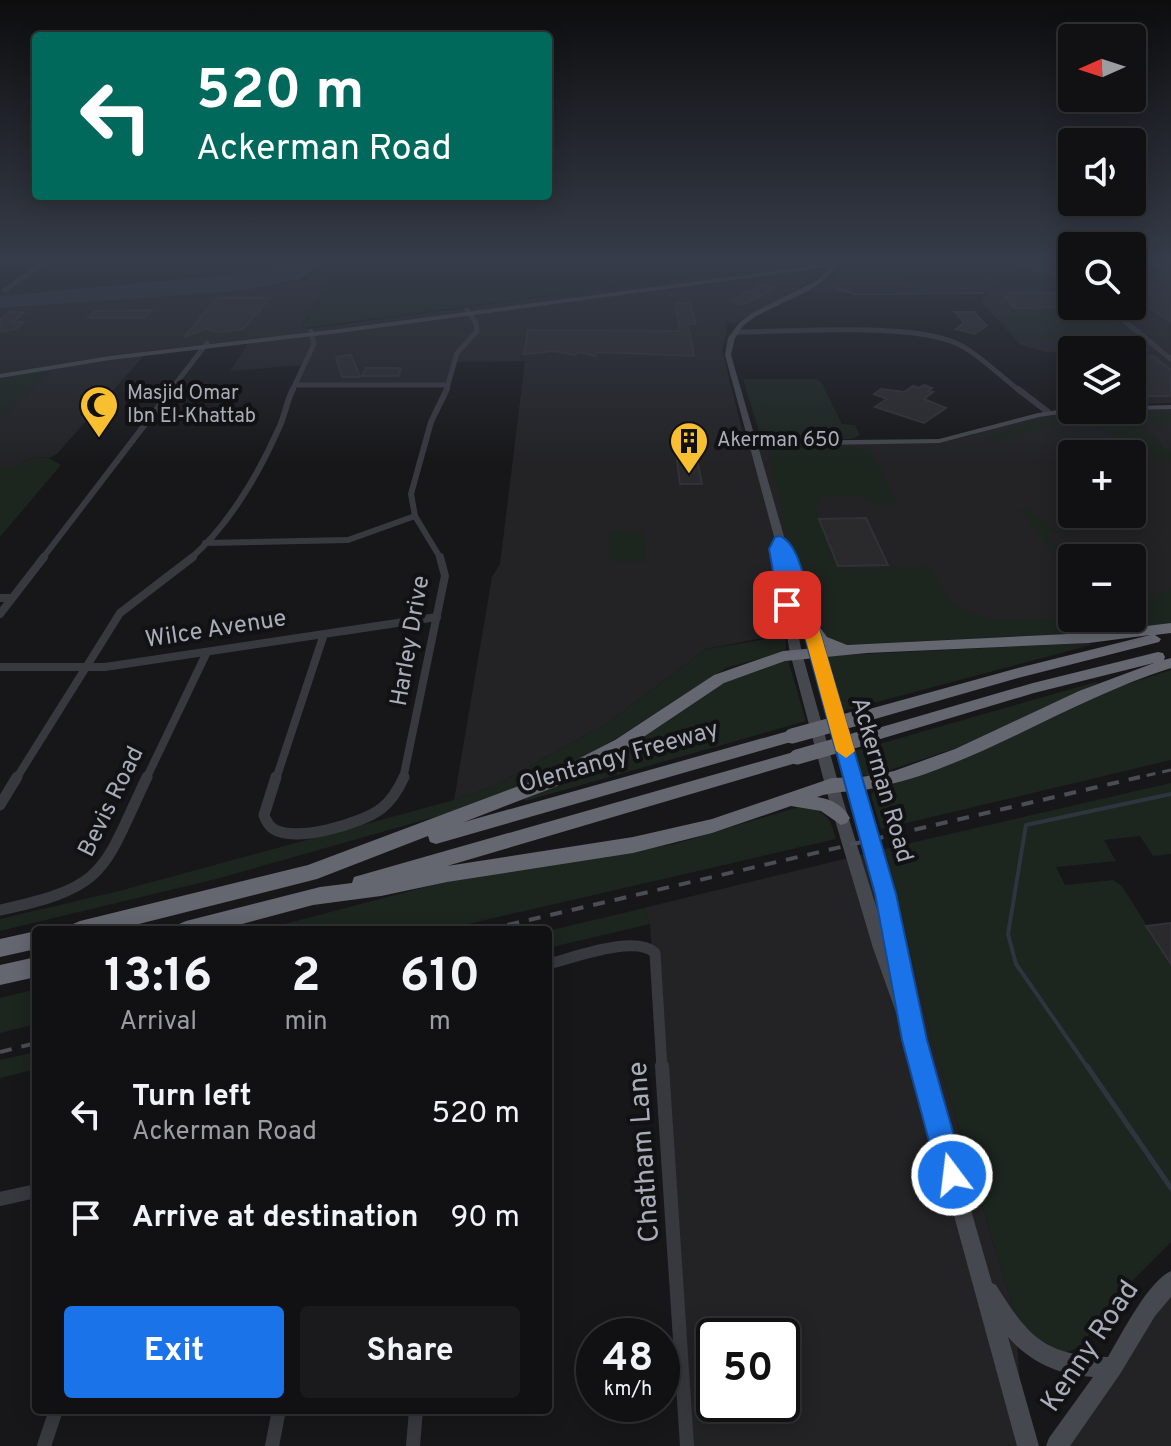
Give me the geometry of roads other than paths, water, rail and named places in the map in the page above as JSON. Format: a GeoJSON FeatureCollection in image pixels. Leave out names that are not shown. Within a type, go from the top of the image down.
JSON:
{"type":"FeatureCollection","features":[{"type":"Feature","properties":{"kind":"highway"},"geometry":{"type":"LineString","coordinates":[[810,624],[822,640],[831,644],[867,648]]}},
{"type":"Feature","properties":{"kind":"highway"},"geometry":{"type":"LineString","coordinates":[[309,873],[549,782],[621,744],[719,679],[796,653],[1089,638],[1171,628]]}},
{"type":"Feature","properties":{"kind":"highway","name":"Olentangy Freeway"},"geometry":{"type":"LineString","coordinates":[[96,926],[309,873],[1018,673],[1171,636]]}},
{"type":"Feature","properties":{"kind":"highway","name":"Olentangy Freeway"},"geometry":{"type":"LineString","coordinates":[[201,926],[312,897],[1033,688],[1171,653]]}},
{"type":"Feature","properties":{"kind":"highway"},"geometry":{"type":"LineString","coordinates":[[312,897],[633,845],[712,826],[832,785],[856,786],[958,753],[1125,677],[1171,663]]}},
{"type":"Feature","properties":{"kind":"highway"},"geometry":{"type":"LineString","coordinates":[[783,803],[816,802],[841,818]]}},
{"type":"Feature","properties":{"kind":"highway"},"geometry":{"type":"LineString","coordinates":[[0,948],[32,941]]}},
{"type":"Feature","properties":{"kind":"highway"},"geometry":{"type":"LineString","coordinates":[[0,975],[32,968]]}},
{"type":"Feature","properties":{"kind":"main road"},"geometry":{"type":"LineString","coordinates":[[0,374],[88,357],[332,329]]}},
{"type":"Feature","properties":{"kind":"main road","name":"Ackerman Road"},"geometry":{"type":"LineString","coordinates":[[736,332],[730,340],[728,355],[780,540],[786,548],[810,624],[856,786],[885,894],[914,1040],[1028,1446]]}},
{"type":"Feature","properties":{"kind":"main road"},"geometry":{"type":"LineString","coordinates":[[1146,408],[1171,407]]}},
{"type":"Feature","properties":{"kind":"main road"},"geometry":{"type":"LineString","coordinates":[[753,444],[939,441],[969,436],[1058,411]]}},
{"type":"Feature","properties":{"kind":"main road","name":"Ackerman Road"},"geometry":{"type":"LineString","coordinates":[[780,540],[776,549],[796,653],[841,818],[881,948],[914,1040]]}},
{"type":"Feature","properties":{"kind":"main road"},"geometry":{"type":"LineString","coordinates":[[977,1270],[1005,1317],[1038,1352],[1051,1361],[1067,1365],[1113,1367]]}},
{"type":"Feature","properties":{"kind":"main road","name":"Kenny Road"},"geometry":{"type":"LineString","coordinates":[[1057,1446],[1113,1367],[1148,1309],[1171,1281]]}},
{"type":"Feature","properties":{"kind":"street"},"geometry":{"type":"LineString","coordinates":[[205,543],[338,541],[359,538],[415,516],[411,501],[413,488],[431,422],[448,385],[457,353],[477,329]]}},
{"type":"Feature","properties":{"kind":"street"},"geometry":{"type":"LineString","coordinates":[[1135,329],[1171,359]]}},
{"type":"Feature","properties":{"kind":"street"},"geometry":{"type":"LineString","coordinates":[[736,332],[878,331],[940,337],[960,345],[1048,412]]}},
{"type":"Feature","properties":{"kind":"street"},"geometry":{"type":"LineString","coordinates":[[0,805],[120,613],[174,573],[205,543],[241,499],[280,427],[284,407],[313,351],[312,332]]}},
{"type":"Feature","properties":{"kind":"street"},"geometry":{"type":"LineString","coordinates":[[0,614],[206,345]]}},
{"type":"Feature","properties":{"kind":"street"},"geometry":{"type":"LineString","coordinates":[[295,385],[448,385]]}},
{"type":"Feature","properties":{"kind":"street","name":"Harley Drive"},"geometry":{"type":"LineString","coordinates":[[324,634],[266,806],[265,821],[282,835],[375,813],[387,803],[403,780],[445,576],[444,562],[415,516]]}},
{"type":"Feature","properties":{"kind":"street"},"geometry":{"type":"LineString","coordinates":[[0,598],[12,598]]}},
{"type":"Feature","properties":{"kind":"street","name":"Wilce Avenue"},"geometry":{"type":"LineString","coordinates":[[0,667],[85,668],[437,617]]}},
{"type":"Feature","properties":{"kind":"street","name":"Bevis Road"},"geometry":{"type":"LineString","coordinates":[[0,910],[62,896],[81,888],[97,876],[107,862],[207,652]]}},
{"type":"Feature","properties":{"kind":"street","name":"Chatham Lane"},"geometry":{"type":"LineString","coordinates":[[555,962],[633,944],[649,947],[655,953],[687,1446]]}},
{"type":"Feature","properties":{"kind":"street"},"geometry":{"type":"LineString","coordinates":[[0,1199],[32,1192]]}},
{"type":"Feature","properties":{"kind":"street"},"geometry":{"type":"LineString","coordinates":[[44,1446],[55,1414]]}},
{"type":"Feature","properties":{"kind":"street"},"geometry":{"type":"LineString","coordinates":[[272,1446],[278,1414]]}},
{"type":"Feature","properties":{"kind":"street"},"geometry":{"type":"LineString","coordinates":[[413,1446],[416,1414]]}},
{"type":"Feature","properties":{"kind":"waterway"},"geometry":{"type":"LineString","coordinates":[[1088,1068],[1016,964],[1008,934],[1026,825],[1171,794]]}},
{"type":"Feature","properties":{"kind":"waterway"},"geometry":{"type":"LineString","coordinates":[[1087,1066],[1171,1188]]}},
{"type":"Feature","properties":{"kind":"railway"},"geometry":{"type":"LineString","coordinates":[[1131,779],[1171,770]]}},
{"type":"Feature","properties":{"kind":"railway"},"geometry":{"type":"LineString","coordinates":[[503,926],[1140,777]]}},
{"type":"Feature","properties":{"kind":"railway"},"geometry":{"type":"LineString","coordinates":[[0,1052],[32,1044]]}},
{"type":"Feature","properties":{"kind":"place","name":"Masjid Omar Ibn El-Khattab"},"geometry":{"type":"Point","coordinates":[99,439]}},
{"type":"Feature","properties":{"kind":"place","name":"Akerman 650"},"geometry":{"type":"Point","coordinates":[689,475]}}]}
